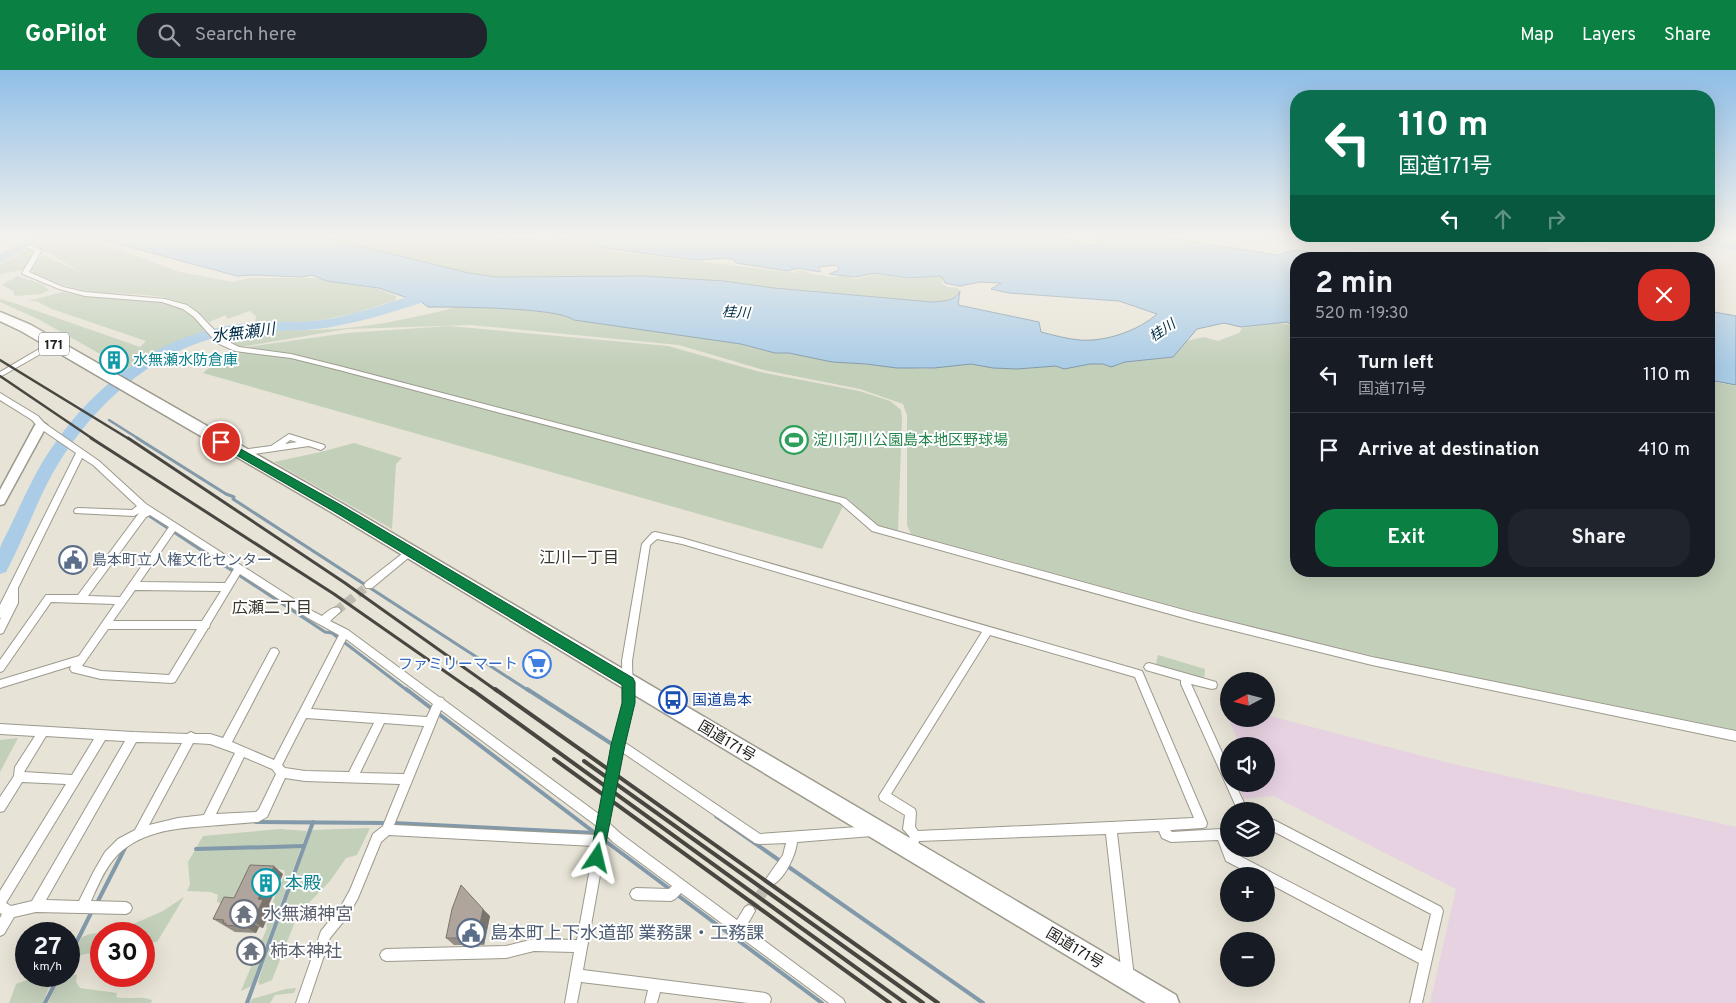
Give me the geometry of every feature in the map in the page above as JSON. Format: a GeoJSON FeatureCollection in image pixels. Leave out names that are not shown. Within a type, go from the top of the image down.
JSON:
{"type":"FeatureCollection","features":[{"type":"Feature","properties":{"kind":"highway","name":"国道171号"},"geometry":{"type":"LineString","coordinates":[[0,316],[54,344],[410,552],[878,830],[913,842],[1128,980],[1168,1003]]}},
{"type":"Feature","properties":{"kind":"street"},"geometry":{"type":"LineString","coordinates":[[39,280],[85,294],[163,300],[185,307],[196,315],[220,341],[238,349],[291,356],[339,368],[843,501],[875,530],[1238,628],[1381,663],[1736,736]]}},
{"type":"Feature","properties":{"kind":"street"},"geometry":{"type":"LineString","coordinates":[[0,375],[54,344]]}},
{"type":"Feature","properties":{"kind":"street"},"geometry":{"type":"LineString","coordinates":[[0,396],[35,418],[46,428],[96,463],[172,529],[237,572],[323,621],[434,711],[603,824],[676,889],[738,928],[839,1003]]}},
{"type":"Feature","properties":{"kind":"street"},"geometry":{"type":"LineString","coordinates":[[0,501],[46,428]]}},
{"type":"Feature","properties":{"kind":"street"},"geometry":{"type":"LineString","coordinates":[[240,453],[273,448],[289,436],[321,447]]}},
{"type":"Feature","properties":{"kind":"street"},"geometry":{"type":"LineString","coordinates":[[0,614],[81,452]]}},
{"type":"Feature","properties":{"kind":"street"},"geometry":{"type":"LineString","coordinates":[[78,511],[134,513],[147,508]]}},
{"type":"Feature","properties":{"kind":"street"},"geometry":{"type":"LineString","coordinates":[[80,599],[147,508]]}},
{"type":"Feature","properties":{"kind":"street"},"geometry":{"type":"LineString","coordinates":[[172,529],[74,669],[101,675],[172,680],[237,572]]}},
{"type":"Feature","properties":{"kind":"street"},"geometry":{"type":"LineString","coordinates":[[571,1003],[603,824],[628,703],[627,661],[646,544],[654,535],[682,541],[988,630],[1138,674],[1202,823],[913,842],[909,829],[911,813],[884,796],[988,630]]}},
{"type":"Feature","properties":{"kind":"street"},"geometry":{"type":"LineString","coordinates":[[369,585],[410,552]]}},
{"type":"Feature","properties":{"kind":"street"},"geometry":{"type":"LineString","coordinates":[[0,630],[13,603],[15,585]]}},
{"type":"Feature","properties":{"kind":"street"},"geometry":{"type":"LineString","coordinates":[[133,586],[228,587]]}},
{"type":"Feature","properties":{"kind":"street"},"geometry":{"type":"LineString","coordinates":[[0,668],[49,598],[122,601]]}},
{"type":"Feature","properties":{"kind":"street"},"geometry":{"type":"LineString","coordinates":[[323,621],[336,611]]}},
{"type":"Feature","properties":{"kind":"street"},"geometry":{"type":"LineString","coordinates":[[106,624],[206,625]]}},
{"type":"Feature","properties":{"kind":"street"},"geometry":{"type":"LineString","coordinates":[[82,907],[109,856],[121,844],[139,833],[161,826],[258,817],[263,813],[279,770],[304,713],[343,638]]}},
{"type":"Feature","properties":{"kind":"street"},"geometry":{"type":"LineString","coordinates":[[225,744],[274,652]]}},
{"type":"Feature","properties":{"kind":"street"},"geometry":{"type":"LineString","coordinates":[[0,684],[82,658]]}},
{"type":"Feature","properties":{"kind":"street"},"geometry":{"type":"LineString","coordinates":[[1149,667],[1212,685]]}},
{"type":"Feature","properties":{"kind":"street"},"geometry":{"type":"LineString","coordinates":[[1186,678],[1186,684],[1220,760]]}},
{"type":"Feature","properties":{"kind":"street"},"geometry":{"type":"LineString","coordinates":[[304,713],[382,719],[434,711]]}},
{"type":"Feature","properties":{"kind":"street"},"geometry":{"type":"LineString","coordinates":[[302,1003],[325,935],[344,912],[354,894],[377,838],[387,830],[434,711]]}},
{"type":"Feature","properties":{"kind":"street"},"geometry":{"type":"LineString","coordinates":[[352,778],[382,719]]}},
{"type":"Feature","properties":{"kind":"street"},"geometry":{"type":"LineString","coordinates":[[0,729],[102,736],[210,739],[242,751],[279,770],[305,776],[407,779]]}},
{"type":"Feature","properties":{"kind":"street"},"geometry":{"type":"LineString","coordinates":[[0,807],[19,777],[18,770],[44,731]]}},
{"type":"Feature","properties":{"kind":"street"},"geometry":{"type":"LineString","coordinates":[[0,902],[102,736]]}},
{"type":"Feature","properties":{"kind":"street"},"geometry":{"type":"LineString","coordinates":[[36,906],[133,737]]}},
{"type":"Feature","properties":{"kind":"street"},"geometry":{"type":"LineString","coordinates":[[139,833],[192,737]]}},
{"type":"Feature","properties":{"kind":"street"},"geometry":{"type":"LineString","coordinates":[[618,747],[759,839],[878,830]]}},
{"type":"Feature","properties":{"kind":"street"},"geometry":{"type":"LineString","coordinates":[[207,821],[242,751]]}},
{"type":"Feature","properties":{"kind":"street"},"geometry":{"type":"LineString","coordinates":[[19,777],[75,780]]}},
{"type":"Feature","properties":{"kind":"street"},"geometry":{"type":"LineString","coordinates":[[1162,826],[1166,834],[1171,837],[1220,833]]}},
{"type":"Feature","properties":{"kind":"street"},"geometry":{"type":"LineString","coordinates":[[1275,827],[1437,911],[1416,1003]]}},
{"type":"Feature","properties":{"kind":"street"},"geometry":{"type":"LineString","coordinates":[[1111,828],[1128,980]]}},
{"type":"Feature","properties":{"kind":"street"},"geometry":{"type":"LineString","coordinates":[[387,830],[600,841]]}},
{"type":"Feature","properties":{"kind":"street"},"geometry":{"type":"LineString","coordinates":[[772,879],[790,853],[793,844],[791,836]]}},
{"type":"Feature","properties":{"kind":"street"},"geometry":{"type":"LineString","coordinates":[[1230,857],[1426,960]]}},
{"type":"Feature","properties":{"kind":"street"},"geometry":{"type":"LineString","coordinates":[[636,894],[676,889]]}},
{"type":"Feature","properties":{"kind":"street"},"geometry":{"type":"LineString","coordinates":[[0,930],[5,909],[36,906],[126,908]]}},
{"type":"Feature","properties":{"kind":"street"},"geometry":{"type":"LineString","coordinates":[[738,928],[749,911]]}},
{"type":"Feature","properties":{"kind":"street"},"geometry":{"type":"LineString","coordinates":[[386,955],[506,952],[534,945],[582,946]]}},
{"type":"Feature","properties":{"kind":"street"},"geometry":{"type":"LineString","coordinates":[[576,975],[655,985],[734,999],[764,999]]}},
{"type":"Feature","properties":{"kind":"street"},"geometry":{"type":"LineString","coordinates":[[650,1003],[655,985]]}},
{"type":"Feature","properties":{"kind":"shaded area"},"geometry":{"type":"Polygon","coordinates":[[[1275,717],[1453,764],[1736,827],[1736,1003],[1430,1003],[1456,889],[1273,796],[1244,799],[1241,792],[1275,792],[1275,737],[1236,737],[1232,728],[1275,728],[1275,717]]]}},
{"type":"Feature","properties":{"kind":"green space"},"geometry":{"type":"Polygon","coordinates":[[[11,280],[28,280],[42,284],[49,290],[41,294],[15,296],[13,291],[2,285],[11,280]]]}},
{"type":"Feature","properties":{"kind":"green space"},"geometry":{"type":"Polygon","coordinates":[[[49,280],[219,280],[232,282],[242,280],[325,280],[379,289],[396,296],[396,300],[355,313],[322,320],[255,325],[256,316],[250,311],[227,319],[226,315],[209,322],[195,310],[163,297],[95,292],[49,280]]]}},
{"type":"Feature","properties":{"kind":"green space"},"geometry":{"type":"Polygon","coordinates":[[[700,280],[943,280],[942,284],[958,288],[960,291],[952,299],[932,302],[774,288],[700,280]]]}},
{"type":"Feature","properties":{"kind":"green space"},"geometry":{"type":"Polygon","coordinates":[[[63,292],[161,302],[179,308],[194,318],[205,332],[173,343],[126,369],[120,364],[124,359],[120,355],[109,359],[40,320],[0,302],[0,299],[17,304],[140,347],[146,341],[52,309],[36,301],[28,301],[63,292]]]}},
{"type":"Feature","properties":{"kind":"green space"},"geometry":{"type":"Polygon","coordinates":[[[457,307],[536,310],[565,316],[574,320],[741,344],[775,353],[789,353],[832,362],[925,369],[971,364],[993,368],[1017,369],[1056,366],[1064,369],[1083,364],[1103,364],[1111,367],[1125,362],[1173,357],[1186,341],[1204,337],[1218,341],[1239,333],[1242,328],[1277,323],[1290,325],[1290,577],[1715,577],[1715,382],[1736,386],[1736,730],[1389,660],[1200,613],[911,534],[907,525],[907,415],[903,404],[860,389],[764,370],[679,345],[471,325],[347,329],[241,347],[226,340],[228,339],[226,338],[237,335],[259,331],[332,329],[404,319],[457,307]]]}},
{"type":"Feature","properties":{"kind":"green space"},"geometry":{"type":"Polygon","coordinates":[[[449,326],[668,346],[760,372],[859,391],[890,401],[901,410],[902,419],[898,530],[895,531],[878,526],[847,498],[822,549],[203,373],[233,349],[347,333],[449,326]]]}},
{"type":"Feature","properties":{"kind":"green space"},"geometry":{"type":"Polygon","coordinates":[[[354,443],[402,458],[396,464],[392,529],[274,462],[354,443]]]}},
{"type":"Feature","properties":{"kind":"green space"},"geometry":{"type":"Polygon","coordinates":[[[1158,655],[1205,669],[1204,681],[1155,667],[1158,655]]]}},
{"type":"Feature","properties":{"kind":"green space"},"geometry":{"type":"Polygon","coordinates":[[[18,738],[0,772],[0,740],[18,738]]]}},
{"type":"Feature","properties":{"kind":"green space"},"geometry":{"type":"Polygon","coordinates":[[[370,828],[357,855],[346,858],[330,881],[298,914],[272,980],[260,985],[258,982],[262,969],[312,830],[370,828]]]}},
{"type":"Feature","properties":{"kind":"green space"},"geometry":{"type":"Polygon","coordinates":[[[280,829],[307,831],[251,986],[241,991],[267,928],[266,925],[275,908],[273,901],[285,874],[284,870],[270,868],[248,893],[224,904],[217,902],[218,895],[211,892],[187,891],[190,885],[188,862],[203,836],[280,829]]]}},
{"type":"Feature","properties":{"kind":"green space"},"geometry":{"type":"Polygon","coordinates":[[[184,897],[157,942],[155,942],[155,922],[138,922],[163,911],[184,897]]]}},
{"type":"Feature","properties":{"kind":"green space"},"geometry":{"type":"Polygon","coordinates":[[[90,934],[90,953],[80,957],[80,941],[82,937],[90,934]]]}},
{"type":"Feature","properties":{"kind":"green space"},"geometry":{"type":"Polygon","coordinates":[[[15,987],[49,987],[43,1003],[9,1003],[15,987]]]}},
{"type":"Feature","properties":{"kind":"green space"},"geometry":{"type":"Polygon","coordinates":[[[56,987],[79,987],[117,993],[116,997],[121,998],[152,1000],[151,1003],[48,1003],[56,987]]]}},
{"type":"Feature","properties":{"kind":"green space"},"geometry":{"type":"Polygon","coordinates":[[[296,988],[294,993],[275,995],[270,1003],[250,1003],[252,999],[296,988]]]}},
{"type":"Feature","properties":{"kind":"water","name":"桂川"},"geometry":{"type":"Polygon","coordinates":[[[323,280],[700,280],[932,302],[952,299],[960,291],[958,305],[1039,322],[1041,332],[1065,338],[1090,340],[1121,334],[1140,326],[1157,314],[1119,301],[1009,293],[991,289],[1001,283],[980,282],[960,286],[945,283],[944,280],[1290,280],[1290,324],[1287,322],[1241,327],[1224,323],[1197,329],[1173,357],[1125,362],[1111,367],[1103,364],[1090,364],[1064,369],[1056,366],[1017,369],[993,368],[971,364],[934,368],[897,368],[832,362],[789,353],[775,353],[741,344],[574,320],[548,312],[428,307],[419,298],[408,298],[379,288],[323,280]]]}},
{"type":"Feature","properties":{"kind":"water"},"geometry":{"type":"Polygon","coordinates":[[[1715,312],[1736,316],[1736,385],[1715,381],[1715,312]]]}},
{"type":"Feature","properties":{"kind":"building"},"geometry":{"type":"Polygon","coordinates":[[[250,865],[274,866],[258,899],[263,900],[253,921],[249,921],[246,927],[225,925],[226,923],[223,923],[224,920],[213,919],[224,897],[234,898],[250,865]]]}},
{"type":"Feature","properties":{"kind":"building"},"geometry":{"type":"Polygon","coordinates":[[[461,885],[483,909],[477,938],[446,938],[452,909],[461,885]]]}},
{"type":"Feature","properties":{"kind":"waterway","name":"水無瀬川"},"geometry":{"type":"LineString","coordinates":[[0,567],[50,463],[74,428],[109,391],[149,361],[195,339],[220,332],[247,328],[315,325],[343,320],[386,309],[442,291]]}},
{"type":"Feature","properties":{"kind":"waterway"},"geometry":{"type":"LineString","coordinates":[[109,420],[139,439]]}},
{"type":"Feature","properties":{"kind":"waterway"},"geometry":{"type":"LineString","coordinates":[[137,438],[226,494],[234,497],[233,499],[529,691]]}},
{"type":"Feature","properties":{"kind":"waterway"},"geometry":{"type":"LineString","coordinates":[[148,515],[325,632],[332,633],[408,691]]}},
{"type":"Feature","properties":{"kind":"waterway"},"geometry":{"type":"LineString","coordinates":[[393,823],[595,833],[406,689]]}},
{"type":"Feature","properties":{"kind":"waterway"},"geometry":{"type":"LineString","coordinates":[[527,689],[615,746]]}},
{"type":"Feature","properties":{"kind":"waterway"},"geometry":{"type":"LineString","coordinates":[[716,816],[983,1003]]}},
{"type":"Feature","properties":{"kind":"waterway"},"geometry":{"type":"LineString","coordinates":[[256,822],[313,822]]}},
{"type":"Feature","properties":{"kind":"waterway"},"geometry":{"type":"LineString","coordinates":[[247,1003],[313,822]]}},
{"type":"Feature","properties":{"kind":"waterway"},"geometry":{"type":"LineString","coordinates":[[313,822],[387,823]]}},
{"type":"Feature","properties":{"kind":"waterway"},"geometry":{"type":"LineString","coordinates":[[604,840],[671,890]]}},
{"type":"Feature","properties":{"kind":"waterway"},"geometry":{"type":"LineString","coordinates":[[97,903],[126,846]]}},
{"type":"Feature","properties":{"kind":"waterway"},"geometry":{"type":"LineString","coordinates":[[196,849],[304,846]]}},
{"type":"Feature","properties":{"kind":"waterway"},"geometry":{"type":"LineString","coordinates":[[676,894],[822,1003]]}},
{"type":"Feature","properties":{"kind":"waterway"},"geometry":{"type":"LineString","coordinates":[[80,935],[92,911]]}},
{"type":"Feature","properties":{"kind":"waterway"},"geometry":{"type":"LineString","coordinates":[[45,1003],[53,987]]}},
{"type":"Feature","properties":{"kind":"tunnel"},"geometry":{"type":"LineString","coordinates":[[336,611],[369,585]]}},
{"type":"Feature","properties":{"kind":"tunnel"},"geometry":{"type":"LineString","coordinates":[[749,911],[772,879]]}},
{"type":"Feature","properties":{"kind":"railway"},"geometry":{"type":"LineString","coordinates":[[0,360],[129,439]]}},
{"type":"Feature","properties":{"kind":"railway"},"geometry":{"type":"LineString","coordinates":[[0,376],[93,439]]}},
{"type":"Feature","properties":{"kind":"railway"},"geometry":{"type":"LineString","coordinates":[[91,438],[334,594],[473,691]]}},
{"type":"Feature","properties":{"kind":"railway"},"geometry":{"type":"LineString","coordinates":[[128,438],[345,583],[497,691]]}},
{"type":"Feature","properties":{"kind":"railway"},"geometry":{"type":"LineString","coordinates":[[471,689],[905,1003]]}},
{"type":"Feature","properties":{"kind":"railway"},"geometry":{"type":"LineString","coordinates":[[495,689],[938,1003]]}},
{"type":"Feature","properties":{"kind":"railway"},"geometry":{"type":"LineString","coordinates":[[554,759],[890,1003]]}},
{"type":"Feature","properties":{"kind":"railway"},"geometry":{"type":"LineString","coordinates":[[584,761],[923,1003]]}},
{"type":"Feature","properties":{"kind":"place","name":"水無瀬水防倉庫"},"geometry":{"type":"Point","coordinates":[114,360]}},
{"type":"Feature","properties":{"kind":"place","name":"淀川河川公園島本地区野球場"},"geometry":{"type":"Point","coordinates":[794,440]}},
{"type":"Feature","properties":{"kind":"place","name":"島本町立人権文化センター"},"geometry":{"type":"Point","coordinates":[73,560]}},
{"type":"Feature","properties":{"kind":"place","name":"ファミリーマート"},"geometry":{"type":"Point","coordinates":[537,664]}},
{"type":"Feature","properties":{"kind":"place","name":"国道島本"},"geometry":{"type":"Point","coordinates":[673,700]}},
{"type":"Feature","properties":{"kind":"place","name":"本殿"},"geometry":{"type":"Point","coordinates":[266,883]}},
{"type":"Feature","properties":{"kind":"place","name":"水無瀬神宮"},"geometry":{"type":"Point","coordinates":[244,914]}},
{"type":"Feature","properties":{"kind":"place","name":"島本町上下水道部 業務課・工務課"},"geometry":{"type":"Point","coordinates":[471,933]}},
{"type":"Feature","properties":{"kind":"place","name":"柿本神社"},"geometry":{"type":"Point","coordinates":[251,951]}},
{"type":"Feature","properties":{"kind":"district","name":"江川一丁目"},"geometry":{"type":"Point","coordinates":[579,557]}},
{"type":"Feature","properties":{"kind":"district","name":"広瀬二丁目"},"geometry":{"type":"Point","coordinates":[272,607]}},
{"type":"Feature","properties":{"kind":"route"},"geometry":{"type":"LineString","coordinates":[[221,442],[337,508],[629,682],[628,703],[618,745],[597,858]]}}]}
